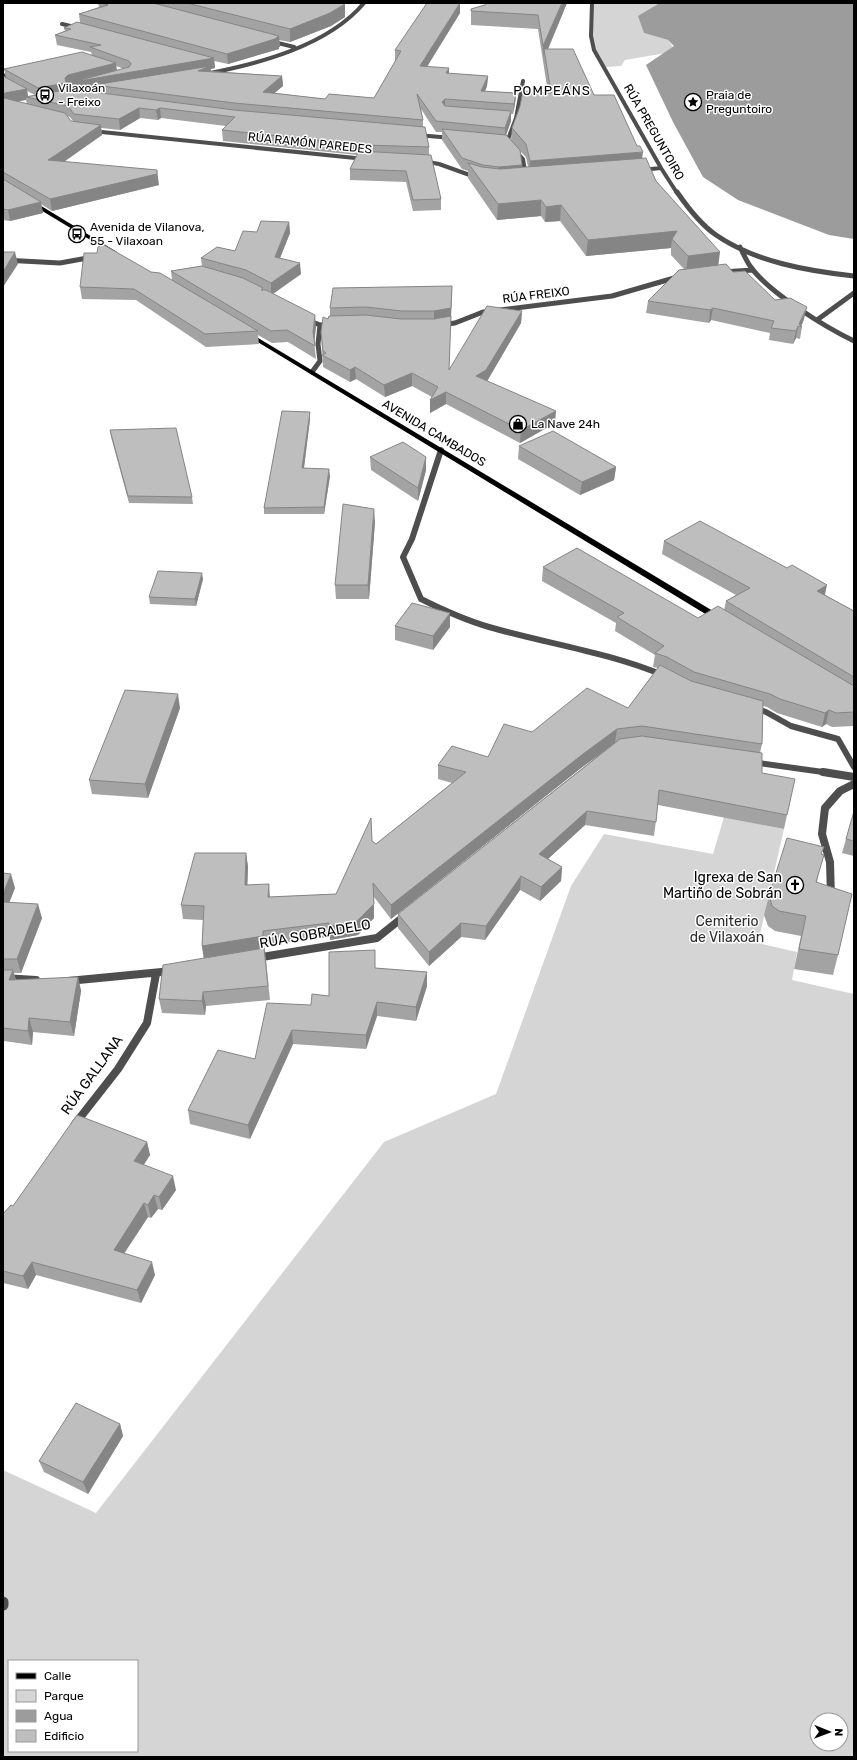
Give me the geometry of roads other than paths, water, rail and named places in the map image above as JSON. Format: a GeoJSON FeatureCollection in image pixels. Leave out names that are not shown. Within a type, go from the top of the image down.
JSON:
{"type":"FeatureCollection","features":[{"type":"Feature","properties":{"kind":"main road"},"geometry":{"type":"LineString","coordinates":[[23,197],[107,252],[123,258]]}},
{"type":"Feature","properties":{"kind":"main road","name":"AVENIDA CAMBADOS"},"geometry":{"type":"LineString","coordinates":[[244,331],[729,624]]}},
{"type":"Feature","properties":{"kind":"street"},"geometry":{"type":"LineString","coordinates":[[199,75],[229,68],[294,47],[323,35],[347,20],[364,3]]}},
{"type":"Feature","properties":{"kind":"street","name":"RÚA PREGUNTOIRO"},"geometry":{"type":"LineString","coordinates":[[592,3],[592,45],[661,168],[695,218],[715,234],[740,247],[775,261],[808,270],[854,276]]}},
{"type":"Feature","properties":{"kind":"street"},"geometry":{"type":"LineString","coordinates":[[62,24],[85,30]]}},
{"type":"Feature","properties":{"kind":"street"},"geometry":{"type":"LineString","coordinates":[[264,39],[294,47]]}},
{"type":"Feature","properties":{"kind":"street"},"geometry":{"type":"LineString","coordinates":[[222,66],[229,68]]}},
{"type":"Feature","properties":{"kind":"street"},"geometry":{"type":"LineString","coordinates":[[3,76],[24,71]]}},
{"type":"Feature","properties":{"kind":"street"},"geometry":{"type":"LineString","coordinates":[[507,142],[516,118],[523,81]]}},
{"type":"Feature","properties":{"kind":"street"},"geometry":{"type":"LineString","coordinates":[[508,117],[516,118]]}},
{"type":"Feature","properties":{"kind":"street","name":"RÚA RAMÓN PAREDES"},"geometry":{"type":"LineString","coordinates":[[86,130],[372,159]]}},
{"type":"Feature","properties":{"kind":"street"},"geometry":{"type":"LineString","coordinates":[[414,134],[460,138]]}},
{"type":"Feature","properties":{"kind":"street"},"geometry":{"type":"LineString","coordinates":[[499,142],[507,142],[523,159],[526,179]]}},
{"type":"Feature","properties":{"kind":"street"},"geometry":{"type":"LineString","coordinates":[[420,161],[439,164],[482,180]]}},
{"type":"Feature","properties":{"kind":"street"},"geometry":{"type":"LineString","coordinates":[[638,170],[661,168]]}},
{"type":"Feature","properties":{"kind":"street"},"geometry":{"type":"LineString","coordinates":[[520,180],[534,179]]}},
{"type":"Feature","properties":{"kind":"street"},"geometry":{"type":"LineString","coordinates":[[740,247],[753,270],[778,292],[817,320],[854,341]]}},
{"type":"Feature","properties":{"kind":"street"},"geometry":{"type":"LineString","coordinates":[[3,260],[67,262],[83,261],[97,256]]}},
{"type":"Feature","properties":{"kind":"street"},"geometry":{"type":"LineString","coordinates":[[716,273],[753,270]]}},
{"type":"Feature","properties":{"kind":"street","name":"RÚA FREIXO"},"geometry":{"type":"LineString","coordinates":[[434,327],[455,323],[483,312],[612,296],[668,278],[686,275]]}},
{"type":"Feature","properties":{"kind":"street"},"geometry":{"type":"LineString","coordinates":[[817,320],[854,293]]}},
{"type":"Feature","properties":{"kind":"street"},"geometry":{"type":"LineString","coordinates":[[306,318],[320,325],[340,324]]}},
{"type":"Feature","properties":{"kind":"street"},"geometry":{"type":"LineString","coordinates":[[312,372],[320,361],[318,344],[320,325]]}},
{"type":"Feature","properties":{"kind":"street"},"geometry":{"type":"LineString","coordinates":[[441,450],[412,539],[403,557],[421,599],[449,613],[496,629],[598,652],[670,679]]}},
{"type":"Feature","properties":{"kind":"street"},"geometry":{"type":"LineString","coordinates":[[743,705],[766,712],[791,726],[838,739],[854,767]]}},
{"type":"Feature","properties":{"kind":"street"},"geometry":{"type":"LineString","coordinates":[[742,760],[854,778]]}},
{"type":"Feature","properties":{"kind":"street"},"geometry":{"type":"LineString","coordinates":[[831,902],[830,862],[822,834],[825,808],[840,791],[854,784]]}},
{"type":"Feature","properties":{"kind":"street","name":"RÚA SOBRADELO"},"geometry":{"type":"LineString","coordinates":[[249,959],[377,938],[415,908]]}},
{"type":"Feature","properties":{"kind":"street"},"geometry":{"type":"LineString","coordinates":[[59,981],[82,981],[156,974],[179,970]]}},
{"type":"Feature","properties":{"kind":"street","name":"RÚA GALLANA"},"geometry":{"type":"LineString","coordinates":[[71,1130],[118,1069],[147,1024],[156,974]]}},
{"type":"Feature","properties":{"kind":"street"},"geometry":{"type":"LineString","coordinates":[[3,978],[44,981]]}},
{"type":"Feature","properties":{"kind":"water"},"geometry":{"type":"Polygon","coordinates":[[[854,3],[854,239],[829,235],[738,200],[703,177],[673,122],[646,65],[674,46],[668,40],[644,33],[638,16],[658,4],[854,3]]]}},
{"type":"Feature","properties":{"kind":"place","name":"Vilaxoán - Freixo"},"geometry":{"type":"Point","coordinates":[45,95]}},
{"type":"Feature","properties":{"kind":"place","name":"Praia de Preguntoiro"},"geometry":{"type":"Point","coordinates":[693,102]}},
{"type":"Feature","properties":{"kind":"place","name":"Avenida de Vilanova, 55 - Vilaxoan"},"geometry":{"type":"Point","coordinates":[77,234]}},
{"type":"Feature","properties":{"kind":"place","name":"La Nave 24h"},"geometry":{"type":"Point","coordinates":[518,424]}},
{"type":"Feature","properties":{"kind":"place","name":"Igrexa de San Martiño de Sobrán"},"geometry":{"type":"Point","coordinates":[795,885]}},
{"type":"Feature","properties":{"kind":"district","name":"POMPEÁNS"},"geometry":{"type":"Point","coordinates":[552,90]}},
{"type":"Feature","properties":{"kind":"park label","name":"Cemiterio de Vilaxoán"},"geometry":{"type":"Point","coordinates":[727,930]}}]}
